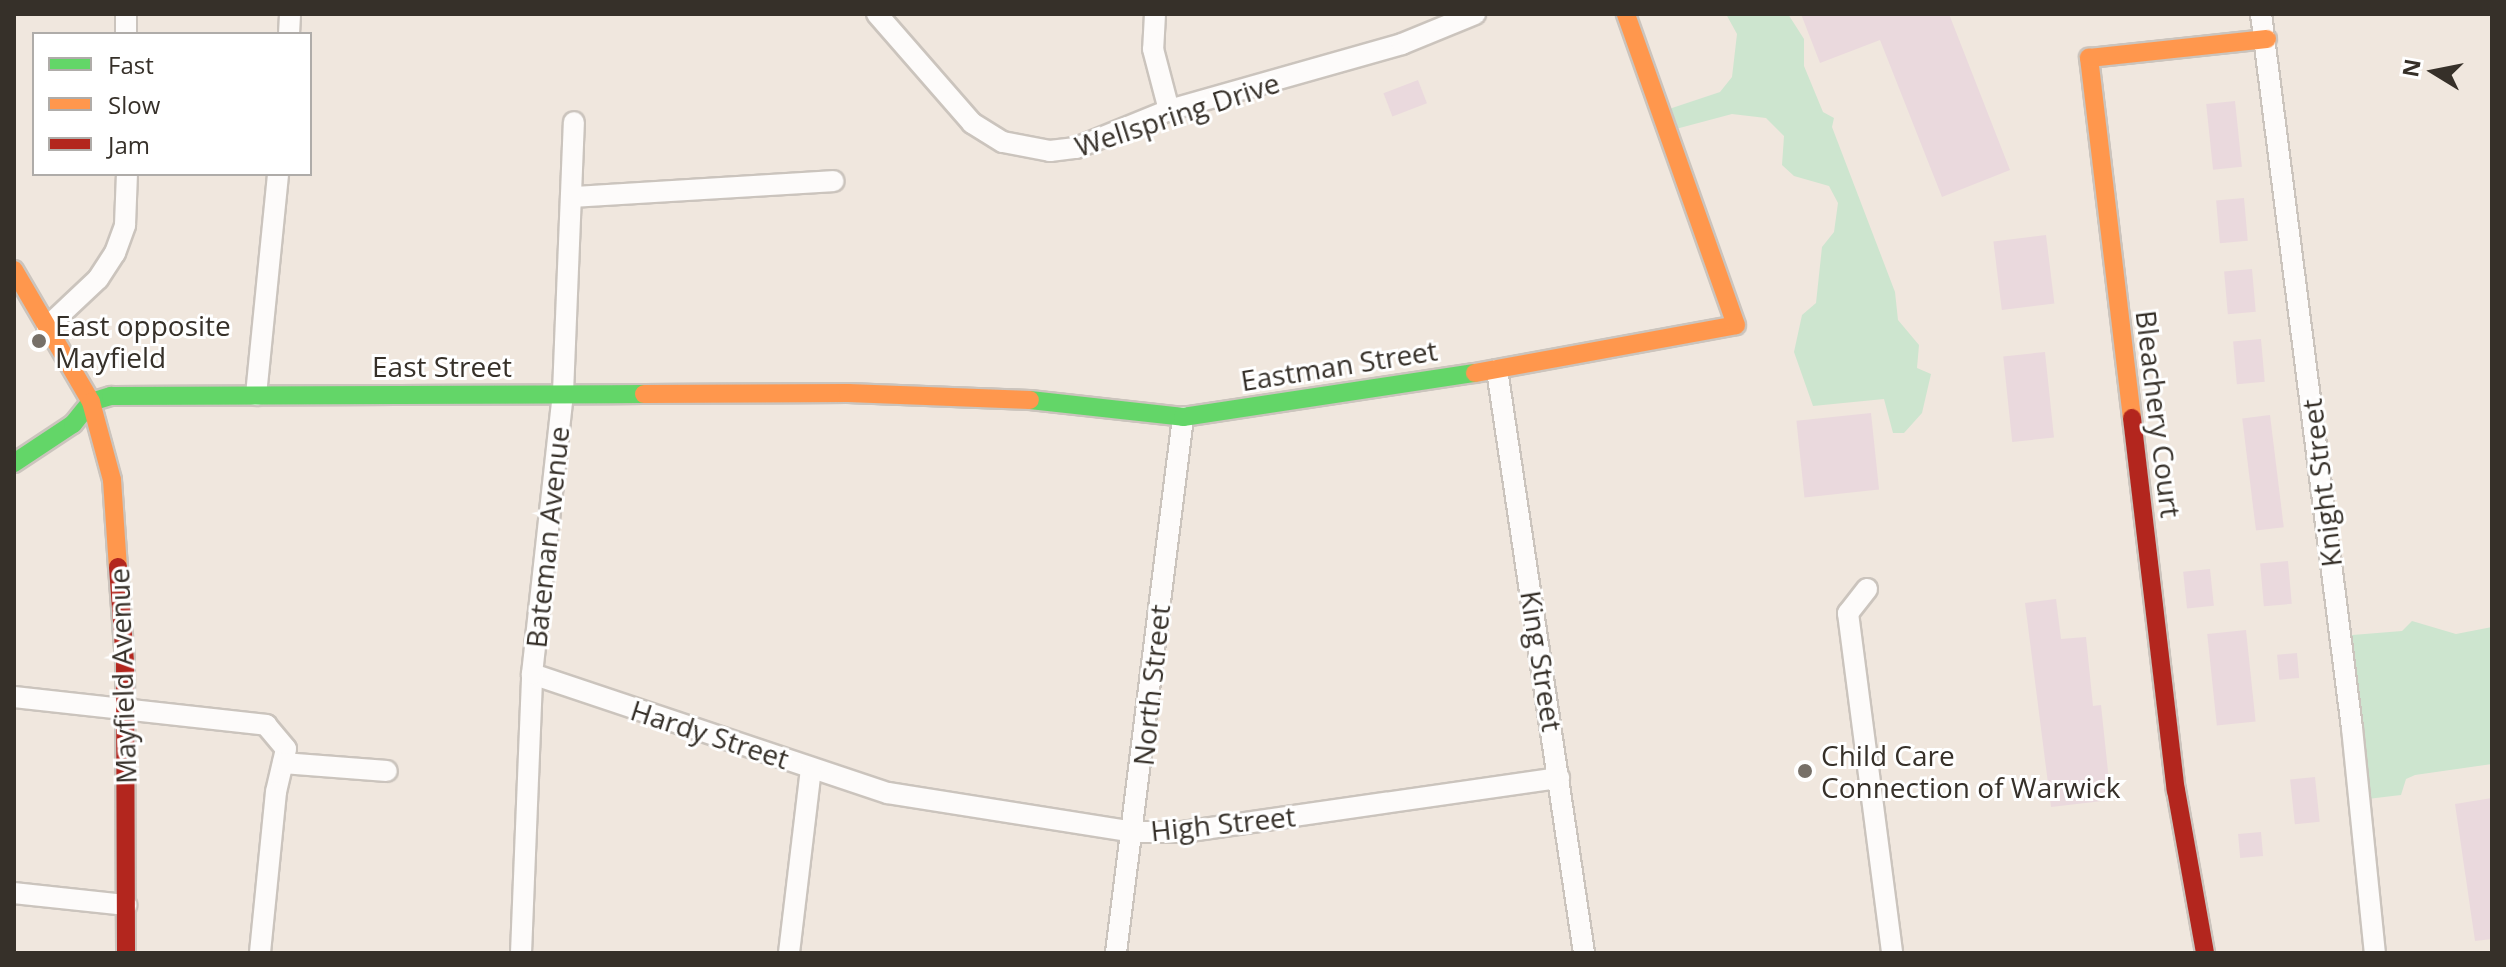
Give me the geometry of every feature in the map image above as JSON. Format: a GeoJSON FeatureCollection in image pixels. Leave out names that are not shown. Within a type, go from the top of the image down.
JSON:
{"type":"FeatureCollection","features":[{"type":"Feature","properties":{"kind":"street","name":"Wellspring Drive"},"geometry":{"type":"LineString","coordinates":[[877,14],[972,123],[1003,142],[1050,151],[1076,148],[1169,110],[1402,44],[1475,14]]}},
{"type":"Feature","properties":{"kind":"street"},"geometry":{"type":"LineString","coordinates":[[1155,14],[1153,49],[1169,110]]}},
{"type":"Feature","properties":{"kind":"street","name":"Eastman Street"},"geometry":{"type":"LineString","coordinates":[[947,394],[1183,417],[1497,370],[1736,325],[1626,14]]}},
{"type":"Feature","properties":{"kind":"street","name":"Knight Street"},"geometry":{"type":"LineString","coordinates":[[2261,14],[2267,39],[2352,728],[2375,953]]}},
{"type":"Feature","properties":{"kind":"street","name":"Bleachery Court"},"geometry":{"type":"LineString","coordinates":[[2205,953],[2176,790],[2089,58],[2176,45],[2267,39]]}},
{"type":"Feature","properties":{"kind":"street","name":"Bateman Avenue"},"geometry":{"type":"LineString","coordinates":[[521,953],[532,674],[563,393],[574,122]]}},
{"type":"Feature","properties":{"kind":"street"},"geometry":{"type":"LineString","coordinates":[[47,327],[98,279],[115,253],[125,225],[127,176]]}},
{"type":"Feature","properties":{"kind":"street"},"geometry":{"type":"LineString","coordinates":[[256,395],[278,176]]}},
{"type":"Feature","properties":{"kind":"street"},"geometry":{"type":"LineString","coordinates":[[573,197],[834,181]]}},
{"type":"Feature","properties":{"kind":"street"},"geometry":{"type":"LineString","coordinates":[[14,270],[91,402],[73,424],[14,463]]}},
{"type":"Feature","properties":{"kind":"street","name":"King Street"},"geometry":{"type":"LineString","coordinates":[[1497,370],[1584,953]]}},
{"type":"Feature","properties":{"kind":"street","name":"East Street"},"geometry":{"type":"LineString","coordinates":[[91,402],[111,396],[947,394]]}},
{"type":"Feature","properties":{"kind":"street","name":"Mayfield Avenue"},"geometry":{"type":"LineString","coordinates":[[91,402],[112,480],[126,711],[126,953]]}},
{"type":"Feature","properties":{"kind":"street","name":"North Street"},"geometry":{"type":"LineString","coordinates":[[1116,953],[1135,832],[1183,417]]}},
{"type":"Feature","properties":{"kind":"street"},"geometry":{"type":"LineString","coordinates":[[1867,589],[1848,613],[1892,953]]}},
{"type":"Feature","properties":{"kind":"street","name":"Hardy Street"},"geometry":{"type":"LineString","coordinates":[[532,674],[888,793]]}},
{"type":"Feature","properties":{"kind":"street"},"geometry":{"type":"LineString","coordinates":[[14,697],[266,725],[286,749],[260,953]]}},
{"type":"Feature","properties":{"kind":"street"},"geometry":{"type":"LineString","coordinates":[[283,763],[387,771]]}},
{"type":"Feature","properties":{"kind":"street"},"geometry":{"type":"LineString","coordinates":[[789,953],[811,768]]}},
{"type":"Feature","properties":{"kind":"street","name":"High Street"},"geometry":{"type":"LineString","coordinates":[[888,793],[1135,832],[1198,830],[1559,778]]}},
{"type":"Feature","properties":{"kind":"street"},"geometry":{"type":"LineString","coordinates":[[14,893],[126,905]]}},
{"type":"Feature","properties":{"kind":"green space"},"geometry":{"type":"Polygon","coordinates":[[[1726,14],[1788,14],[1804,39],[1804,66],[1823,112],[1834,118],[1832,127],[1895,292],[1898,320],[1919,345],[1917,368],[1931,374],[1922,413],[1904,433],[1893,433],[1884,399],[1813,406],[1794,352],[1802,315],[1816,303],[1822,247],[1834,232],[1838,203],[1829,186],[1794,176],[1782,165],[1784,136],[1766,118],[1732,114],[1672,130],[1666,110],[1720,92],[1732,77],[1737,34],[1726,14]]]}},
{"type":"Feature","properties":{"kind":"green space"},"geometry":{"type":"Polygon","coordinates":[[[2412,621],[2456,634],[2492,627],[2492,764],[2415,775],[2406,779],[2401,795],[2359,800],[2340,636],[2402,631],[2412,621]]]}},
{"type":"Feature","properties":{"kind":"building"},"geometry":{"type":"Polygon","coordinates":[[[1801,14],[1949,14],[2010,170],[1942,197],[1880,40],[1820,63],[1801,14]]]}},
{"type":"Feature","properties":{"kind":"building"},"geometry":{"type":"Polygon","coordinates":[[[1418,80],[1427,103],[1392,117],[1383,93],[1418,80]]]}},
{"type":"Feature","properties":{"kind":"building"},"geometry":{"type":"Polygon","coordinates":[[[2235,101],[2242,167],[2213,170],[2206,104],[2235,101]]]}},
{"type":"Feature","properties":{"kind":"building"},"geometry":{"type":"Polygon","coordinates":[[[2244,198],[2248,241],[2220,243],[2216,200],[2244,198]]]}},
{"type":"Feature","properties":{"kind":"building"},"geometry":{"type":"Polygon","coordinates":[[[2046,235],[2054,303],[2002,310],[1993,241],[2046,235]]]}},
{"type":"Feature","properties":{"kind":"building"},"geometry":{"type":"Polygon","coordinates":[[[2252,269],[2256,312],[2228,314],[2224,271],[2252,269]]]}},
{"type":"Feature","properties":{"kind":"building"},"geometry":{"type":"Polygon","coordinates":[[[2261,339],[2265,382],[2237,384],[2233,341],[2261,339]]]}},
{"type":"Feature","properties":{"kind":"building"},"geometry":{"type":"Polygon","coordinates":[[[2045,352],[2054,438],[2012,442],[2003,356],[2045,352]]]}},
{"type":"Feature","properties":{"kind":"building"},"geometry":{"type":"Polygon","coordinates":[[[1871,413],[1879,490],[1804,497],[1796,421],[1871,413]]]}},
{"type":"Feature","properties":{"kind":"building"},"geometry":{"type":"Polygon","coordinates":[[[2270,415],[2284,527],[2256,531],[2242,418],[2270,415]]]}},
{"type":"Feature","properties":{"kind":"building"},"geometry":{"type":"Polygon","coordinates":[[[2288,561],[2292,604],[2264,606],[2260,563],[2288,561]]]}},
{"type":"Feature","properties":{"kind":"building"},"geometry":{"type":"Polygon","coordinates":[[[2210,569],[2214,606],[2187,609],[2183,572],[2210,569]]]}},
{"type":"Feature","properties":{"kind":"building"},"geometry":{"type":"Polygon","coordinates":[[[2056,599],[2061,639],[2086,637],[2093,706],[2101,705],[2111,800],[2051,807],[2025,603],[2056,599]]]}},
{"type":"Feature","properties":{"kind":"building"},"geometry":{"type":"Polygon","coordinates":[[[2246,630],[2256,721],[2217,726],[2207,634],[2246,630]]]}},
{"type":"Feature","properties":{"kind":"building"},"geometry":{"type":"Polygon","coordinates":[[[2297,653],[2299,678],[2279,680],[2277,655],[2297,653]]]}},
{"type":"Feature","properties":{"kind":"building"},"geometry":{"type":"Polygon","coordinates":[[[2315,777],[2320,822],[2295,824],[2290,780],[2315,777]]]}},
{"type":"Feature","properties":{"kind":"building"},"geometry":{"type":"Polygon","coordinates":[[[2492,798],[2492,939],[2475,941],[2455,804],[2492,798]]]}},
{"type":"Feature","properties":{"kind":"building"},"geometry":{"type":"Polygon","coordinates":[[[2261,832],[2263,856],[2240,858],[2238,834],[2261,832]]]}},
{"type":"Feature","properties":{"kind":"traffic: fast"},"geometry":{"type":"LineString","coordinates":[[1030,400],[1183,417],[1475,373]]}},
{"type":"Feature","properties":{"kind":"traffic: fast"},"geometry":{"type":"LineString","coordinates":[[91,402],[111,396],[644,394]]}},
{"type":"Feature","properties":{"kind":"traffic: fast"},"geometry":{"type":"LineString","coordinates":[[14,463],[73,424],[91,402]]}},
{"type":"Feature","properties":{"kind":"traffic: slow"},"geometry":{"type":"LineString","coordinates":[[1475,373],[1736,325],[1626,14]]}},
{"type":"Feature","properties":{"kind":"traffic: slow"},"geometry":{"type":"LineString","coordinates":[[2132,418],[2089,58],[2267,39]]}},
{"type":"Feature","properties":{"kind":"traffic: slow"},"geometry":{"type":"LineString","coordinates":[[14,270],[91,402],[112,480],[118,567]]}},
{"type":"Feature","properties":{"kind":"traffic: slow"},"geometry":{"type":"LineString","coordinates":[[644,394],[848,393],[1030,400]]}},
{"type":"Feature","properties":{"kind":"traffic: jam"},"geometry":{"type":"LineString","coordinates":[[2132,418],[2176,790],[2205,953]]}},
{"type":"Feature","properties":{"kind":"traffic: jam"},"geometry":{"type":"LineString","coordinates":[[118,567],[125,662],[126,953]]}},
{"type":"Feature","properties":{"kind":"place","name":"East opposite Mayfield"},"geometry":{"type":"Point","coordinates":[39,341]}},
{"type":"Feature","properties":{"kind":"place","name":"Child Care Connection of Warwick"},"geometry":{"type":"Point","coordinates":[1805,771]}}]}
